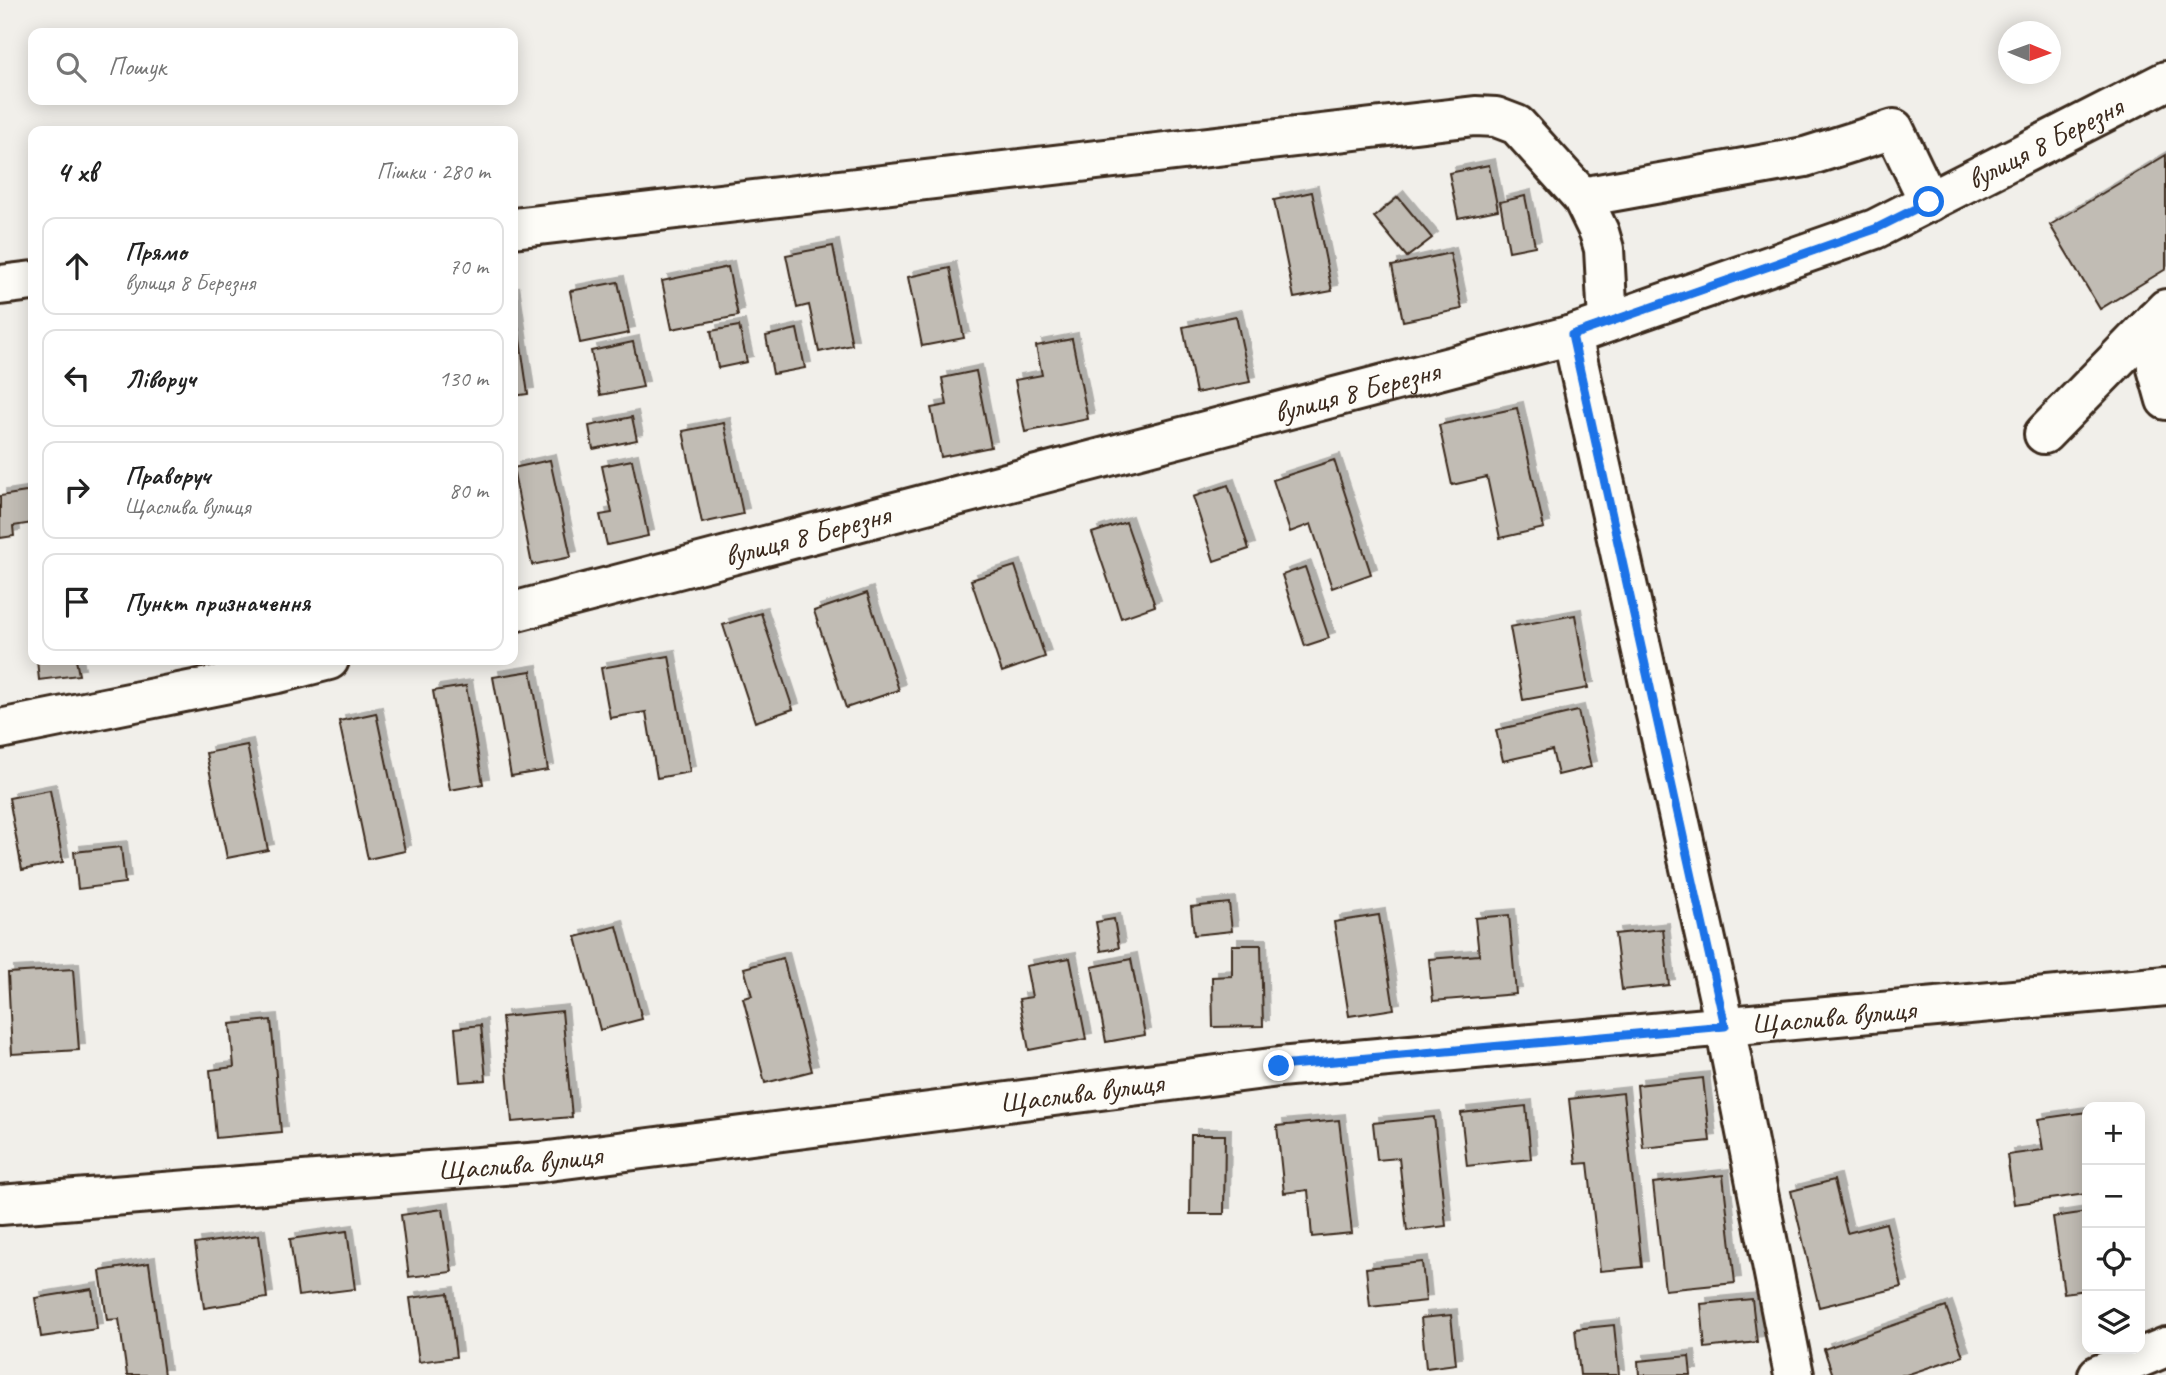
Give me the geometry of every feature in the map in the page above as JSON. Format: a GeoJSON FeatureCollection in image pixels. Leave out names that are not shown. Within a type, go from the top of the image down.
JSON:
{"type":"FeatureCollection","features":[{"type":"Feature","properties":{"kind":"street","name":"вулиця 8 Березня"},"geometry":{"type":"LineString","coordinates":[[518,611],[1572,335],[1875,229],[2166,81]]}},
{"type":"Feature","properties":{"kind":"street"},"geometry":{"type":"LineString","coordinates":[[518,227],[1475,116],[1496,117],[1517,125],[1582,197],[1604,249],[1608,322]]}},
{"type":"Feature","properties":{"kind":"street"},"geometry":{"type":"LineString","coordinates":[[1582,197],[1805,157],[1894,129],[1929,202]]}},
{"type":"Feature","properties":{"kind":"street"},"geometry":{"type":"LineString","coordinates":[[0,285],[28,282]]}},
{"type":"Feature","properties":{"kind":"street"},"geometry":{"type":"LineString","coordinates":[[2160,315],[2157,368],[2166,400]]}},
{"type":"Feature","properties":{"kind":"street"},"geometry":{"type":"LineString","coordinates":[[2044,435],[2160,315]]}},
{"type":"Feature","properties":{"kind":"street"},"geometry":{"type":"LineString","coordinates":[[1572,335],[1725,1026],[1794,1375]]}},
{"type":"Feature","properties":{"kind":"street"},"geometry":{"type":"LineString","coordinates":[[0,729],[309,665]]}},
{"type":"Feature","properties":{"kind":"street","name":"Щаслива вулиця"},"geometry":{"type":"LineString","coordinates":[[0,1205],[541,1162],[1279,1066],[2166,986]]}},
{"type":"Feature","properties":{"kind":"street"},"geometry":{"type":"LineString","coordinates":[[2098,1375],[2166,1347]]}},
{"type":"Feature","properties":{"kind":"building"},"geometry":{"type":"Polygon","coordinates":[[[2166,155],[2166,269],[2100,309],[2050,225],[2166,155]]]}},
{"type":"Feature","properties":{"kind":"building"},"geometry":{"type":"Polygon","coordinates":[[[1489,165],[1498,210],[1458,218],[1449,173],[1489,165]]]}},
{"type":"Feature","properties":{"kind":"building"},"geometry":{"type":"Polygon","coordinates":[[[1312,192],[1332,291],[1294,298],[1274,200],[1312,192]]]}},
{"type":"Feature","properties":{"kind":"building"},"geometry":{"type":"Polygon","coordinates":[[[1525,196],[1535,246],[1509,251],[1500,202],[1525,196]]]}},
{"type":"Feature","properties":{"kind":"building"},"geometry":{"type":"Polygon","coordinates":[[[1398,197],[1432,238],[1407,257],[1374,217],[1398,197]]]}},
{"type":"Feature","properties":{"kind":"building"},"geometry":{"type":"Polygon","coordinates":[[[833,246],[852,345],[819,352],[809,305],[797,308],[786,255],[833,246]]]}},
{"type":"Feature","properties":{"kind":"building"},"geometry":{"type":"Polygon","coordinates":[[[1450,253],[1462,309],[1403,321],[1392,266],[1450,253]]]}},
{"type":"Feature","properties":{"kind":"building"},"geometry":{"type":"Polygon","coordinates":[[[728,267],[738,316],[672,329],[662,281],[728,267]]]}},
{"type":"Feature","properties":{"kind":"building"},"geometry":{"type":"Polygon","coordinates":[[[950,268],[964,338],[922,346],[908,277],[950,268]]]}},
{"type":"Feature","properties":{"kind":"building"},"geometry":{"type":"Polygon","coordinates":[[[618,282],[629,333],[580,343],[570,291],[618,282]]]}},
{"type":"Feature","properties":{"kind":"building"},"geometry":{"type":"Polygon","coordinates":[[[1236,316],[1250,382],[1196,393],[1183,327],[1236,316]]]}},
{"type":"Feature","properties":{"kind":"building"},"geometry":{"type":"Polygon","coordinates":[[[518,326],[528,394],[518,395],[518,326]]]}},
{"type":"Feature","properties":{"kind":"building"},"geometry":{"type":"Polygon","coordinates":[[[739,326],[747,362],[718,368],[711,331],[739,326]]]}},
{"type":"Feature","properties":{"kind":"building"},"geometry":{"type":"Polygon","coordinates":[[[797,329],[805,368],[773,374],[766,336],[797,329]]]}},
{"type":"Feature","properties":{"kind":"building"},"geometry":{"type":"Polygon","coordinates":[[[1072,339],[1088,419],[1025,432],[1015,380],[1042,375],[1036,346],[1072,339]]]}},
{"type":"Feature","properties":{"kind":"building"},"geometry":{"type":"Polygon","coordinates":[[[633,342],[643,387],[600,395],[591,351],[633,342]]]}},
{"type":"Feature","properties":{"kind":"building"},"geometry":{"type":"Polygon","coordinates":[[[976,371],[991,447],[941,457],[931,408],[947,405],[942,378],[976,371]]]}},
{"type":"Feature","properties":{"kind":"building"},"geometry":{"type":"Polygon","coordinates":[[[1517,408],[1544,528],[1500,538],[1487,477],[1452,485],[1439,425],[1517,408]]]}},
{"type":"Feature","properties":{"kind":"building"},"geometry":{"type":"Polygon","coordinates":[[[632,417],[637,440],[593,449],[589,426],[632,417]]]}},
{"type":"Feature","properties":{"kind":"building"},"geometry":{"type":"Polygon","coordinates":[[[724,423],[743,514],[702,523],[683,431],[724,423]]]}},
{"type":"Feature","properties":{"kind":"building"},"geometry":{"type":"Polygon","coordinates":[[[550,460],[571,557],[532,565],[518,494],[518,467],[550,460]]]}},
{"type":"Feature","properties":{"kind":"building"},"geometry":{"type":"Polygon","coordinates":[[[632,460],[648,536],[607,545],[600,515],[612,513],[602,466],[632,460]]]}},
{"type":"Feature","properties":{"kind":"building"},"geometry":{"type":"Polygon","coordinates":[[[1334,460],[1371,574],[1332,588],[1311,524],[1290,532],[1273,480],[1334,460]]]}},
{"type":"Feature","properties":{"kind":"building"},"geometry":{"type":"Polygon","coordinates":[[[1228,485],[1249,549],[1214,561],[1193,497],[1228,485]]]}},
{"type":"Feature","properties":{"kind":"building"},"geometry":{"type":"Polygon","coordinates":[[[28,492],[28,524],[13,526],[14,536],[0,538],[0,496],[28,492]]]}},
{"type":"Feature","properties":{"kind":"building"},"geometry":{"type":"Polygon","coordinates":[[[1126,522],[1155,606],[1121,618],[1092,533],[1126,522]]]}},
{"type":"Feature","properties":{"kind":"building"},"geometry":{"type":"Polygon","coordinates":[[[1015,566],[1045,657],[1002,672],[971,580],[1015,566]]]}},
{"type":"Feature","properties":{"kind":"building"},"geometry":{"type":"Polygon","coordinates":[[[1305,567],[1329,638],[1305,646],[1282,575],[1305,567]]]}},
{"type":"Feature","properties":{"kind":"building"},"geometry":{"type":"Polygon","coordinates":[[[867,593],[899,690],[846,708],[814,611],[867,593]]]}},
{"type":"Feature","properties":{"kind":"building"},"geometry":{"type":"Polygon","coordinates":[[[761,613],[793,709],[755,722],[723,625],[761,613]]]}},
{"type":"Feature","properties":{"kind":"building"},"geometry":{"type":"Polygon","coordinates":[[[1575,615],[1588,688],[1523,700],[1510,627],[1575,615]]]}},
{"type":"Feature","properties":{"kind":"building"},"geometry":{"type":"Polygon","coordinates":[[[669,656],[690,772],[657,778],[646,712],[610,718],[601,668],[669,656]]]}},
{"type":"Feature","properties":{"kind":"building"},"geometry":{"type":"Polygon","coordinates":[[[38,665],[77,665],[79,675],[39,680],[38,665]]]}},
{"type":"Feature","properties":{"kind":"building"},"geometry":{"type":"Polygon","coordinates":[[[531,671],[548,770],[511,776],[493,677],[531,671]]]}},
{"type":"Feature","properties":{"kind":"building"},"geometry":{"type":"Polygon","coordinates":[[[466,686],[483,784],[450,790],[433,691],[466,686]]]}},
{"type":"Feature","properties":{"kind":"building"},"geometry":{"type":"Polygon","coordinates":[[[1578,711],[1591,767],[1558,775],[1552,750],[1503,761],[1496,730],[1578,711]]]}},
{"type":"Feature","properties":{"kind":"building"},"geometry":{"type":"Polygon","coordinates":[[[376,713],[405,851],[368,859],[339,721],[376,713]]]}},
{"type":"Feature","properties":{"kind":"building"},"geometry":{"type":"Polygon","coordinates":[[[247,745],[268,850],[227,858],[206,753],[247,745]]]}},
{"type":"Feature","properties":{"kind":"building"},"geometry":{"type":"Polygon","coordinates":[[[50,790],[63,862],[22,870],[9,798],[50,790]]]}},
{"type":"Feature","properties":{"kind":"building"},"geometry":{"type":"Polygon","coordinates":[[[121,847],[125,883],[78,889],[74,852],[121,847]]]}},
{"type":"Feature","properties":{"kind":"building"},"geometry":{"type":"Polygon","coordinates":[[[1229,903],[1232,931],[1194,935],[1191,907],[1229,903]]]}},
{"type":"Feature","properties":{"kind":"building"},"geometry":{"type":"Polygon","coordinates":[[[1379,915],[1394,1009],[1349,1016],[1334,922],[1379,915]]]}},
{"type":"Feature","properties":{"kind":"building"},"geometry":{"type":"Polygon","coordinates":[[[1509,915],[1516,994],[1433,1001],[1429,959],[1479,955],[1475,918],[1509,915]]]}},
{"type":"Feature","properties":{"kind":"building"},"geometry":{"type":"Polygon","coordinates":[[[1114,919],[1119,948],[1101,951],[1096,922],[1114,919]]]}},
{"type":"Feature","properties":{"kind":"building"},"geometry":{"type":"Polygon","coordinates":[[[617,926],[642,1019],[600,1030],[576,937],[617,926]]]}},
{"type":"Feature","properties":{"kind":"building"},"geometry":{"type":"Polygon","coordinates":[[[1663,929],[1669,985],[1622,990],[1615,934],[1663,929]]]}},
{"type":"Feature","properties":{"kind":"building"},"geometry":{"type":"Polygon","coordinates":[[[1232,945],[1261,945],[1263,1026],[1213,1027],[1212,977],[1232,976],[1232,945]]]}},
{"type":"Feature","properties":{"kind":"building"},"geometry":{"type":"Polygon","coordinates":[[[783,958],[812,1071],[765,1083],[743,998],[752,996],[744,968],[783,958]]]}},
{"type":"Feature","properties":{"kind":"building"},"geometry":{"type":"Polygon","coordinates":[[[1070,958],[1086,1039],[1029,1050],[1019,999],[1032,997],[1026,966],[1070,958]]]}},
{"type":"Feature","properties":{"kind":"building"},"geometry":{"type":"Polygon","coordinates":[[[1131,959],[1145,1035],[1106,1042],[1092,967],[1131,959]]]}},
{"type":"Feature","properties":{"kind":"building"},"geometry":{"type":"Polygon","coordinates":[[[73,969],[79,1050],[12,1054],[8,973],[73,969]]]}},
{"type":"Feature","properties":{"kind":"building"},"geometry":{"type":"Polygon","coordinates":[[[562,1011],[572,1117],[512,1122],[502,1017],[562,1011]]]}},
{"type":"Feature","properties":{"kind":"building"},"geometry":{"type":"Polygon","coordinates":[[[271,1020],[281,1132],[216,1138],[210,1070],[234,1067],[230,1024],[271,1020]]]}},
{"type":"Feature","properties":{"kind":"building"},"geometry":{"type":"Polygon","coordinates":[[[481,1025],[486,1080],[460,1082],[455,1028],[481,1025]]]}},
{"type":"Feature","properties":{"kind":"building"},"geometry":{"type":"Polygon","coordinates":[[[1703,1078],[1710,1141],[1643,1148],[1637,1085],[1703,1078]]]}},
{"type":"Feature","properties":{"kind":"building"},"geometry":{"type":"Polygon","coordinates":[[[1623,1093],[1642,1267],[1600,1271],[1588,1163],[1576,1164],[1569,1099],[1623,1093]]]}},
{"type":"Feature","properties":{"kind":"building"},"geometry":{"type":"Polygon","coordinates":[[[1526,1106],[1531,1159],[1467,1166],[1461,1113],[1526,1106]]]}},
{"type":"Feature","properties":{"kind":"building"},"geometry":{"type":"Polygon","coordinates":[[[2082,1113],[2082,1195],[2014,1204],[2007,1155],[2043,1150],[2038,1119],[2082,1113]]]}},
{"type":"Feature","properties":{"kind":"building"},"geometry":{"type":"Polygon","coordinates":[[[1434,1117],[1446,1226],[1407,1231],[1399,1158],[1377,1160],[1373,1123],[1434,1117]]]}},
{"type":"Feature","properties":{"kind":"building"},"geometry":{"type":"Polygon","coordinates":[[[1339,1120],[1352,1233],[1312,1237],[1308,1190],[1284,1193],[1277,1126],[1339,1120]]]}},
{"type":"Feature","properties":{"kind":"building"},"geometry":{"type":"Polygon","coordinates":[[[1191,1135],[1225,1135],[1224,1214],[1190,1214],[1191,1135]]]}},
{"type":"Feature","properties":{"kind":"building"},"geometry":{"type":"Polygon","coordinates":[[[1723,1175],[1735,1283],[1665,1290],[1653,1183],[1723,1175]]]}},
{"type":"Feature","properties":{"kind":"building"},"geometry":{"type":"Polygon","coordinates":[[[1834,1180],[1847,1233],[1886,1223],[1902,1287],[1819,1307],[1791,1191],[1834,1180]]]}},
{"type":"Feature","properties":{"kind":"building"},"geometry":{"type":"Polygon","coordinates":[[[443,1209],[452,1272],[409,1277],[401,1215],[443,1209]]]}},
{"type":"Feature","properties":{"kind":"building"},"geometry":{"type":"Polygon","coordinates":[[[2082,1213],[2082,1291],[2064,1293],[2053,1217],[2082,1213]]]}},
{"type":"Feature","properties":{"kind":"building"},"geometry":{"type":"Polygon","coordinates":[[[347,1231],[355,1289],[298,1296],[290,1239],[347,1231]]]}},
{"type":"Feature","properties":{"kind":"building"},"geometry":{"type":"Polygon","coordinates":[[[259,1235],[267,1298],[204,1308],[195,1244],[259,1235]]]}},
{"type":"Feature","properties":{"kind":"building"},"geometry":{"type":"Polygon","coordinates":[[[1422,1262],[1426,1301],[1370,1307],[1366,1268],[1422,1262]]]}},
{"type":"Feature","properties":{"kind":"building"},"geometry":{"type":"Polygon","coordinates":[[[149,1263],[164,1375],[127,1375],[119,1319],[107,1320],[100,1271],[149,1263]]]}},
{"type":"Feature","properties":{"kind":"building"},"geometry":{"type":"Polygon","coordinates":[[[92,1289],[97,1329],[41,1337],[35,1298],[92,1289]]]}},
{"type":"Feature","properties":{"kind":"building"},"geometry":{"type":"Polygon","coordinates":[[[448,1293],[456,1357],[419,1362],[410,1298],[448,1293]]]}},
{"type":"Feature","properties":{"kind":"building"},"geometry":{"type":"Polygon","coordinates":[[[1752,1299],[1757,1342],[1705,1348],[1701,1304],[1752,1299]]]}},
{"type":"Feature","properties":{"kind":"building"},"geometry":{"type":"Polygon","coordinates":[[[1946,1307],[1963,1356],[1906,1375],[1833,1375],[1824,1349],[1946,1307]]]}},
{"type":"Feature","properties":{"kind":"building"},"geometry":{"type":"Polygon","coordinates":[[[1451,1315],[1456,1364],[1426,1368],[1421,1318],[1451,1315]]]}},
{"type":"Feature","properties":{"kind":"building"},"geometry":{"type":"Polygon","coordinates":[[[1614,1325],[1619,1375],[1580,1375],[1575,1329],[1614,1325]]]}},
{"type":"Feature","properties":{"kind":"building"},"geometry":{"type":"Polygon","coordinates":[[[1689,1356],[1691,1375],[1639,1375],[1638,1361],[1689,1356]]]}},
{"type":"Feature","properties":{"kind":"route"},"geometry":{"type":"LineString","coordinates":[[1279,1066],[1725,1026],[1572,335],[1875,229],[1929,202]]}}]}
